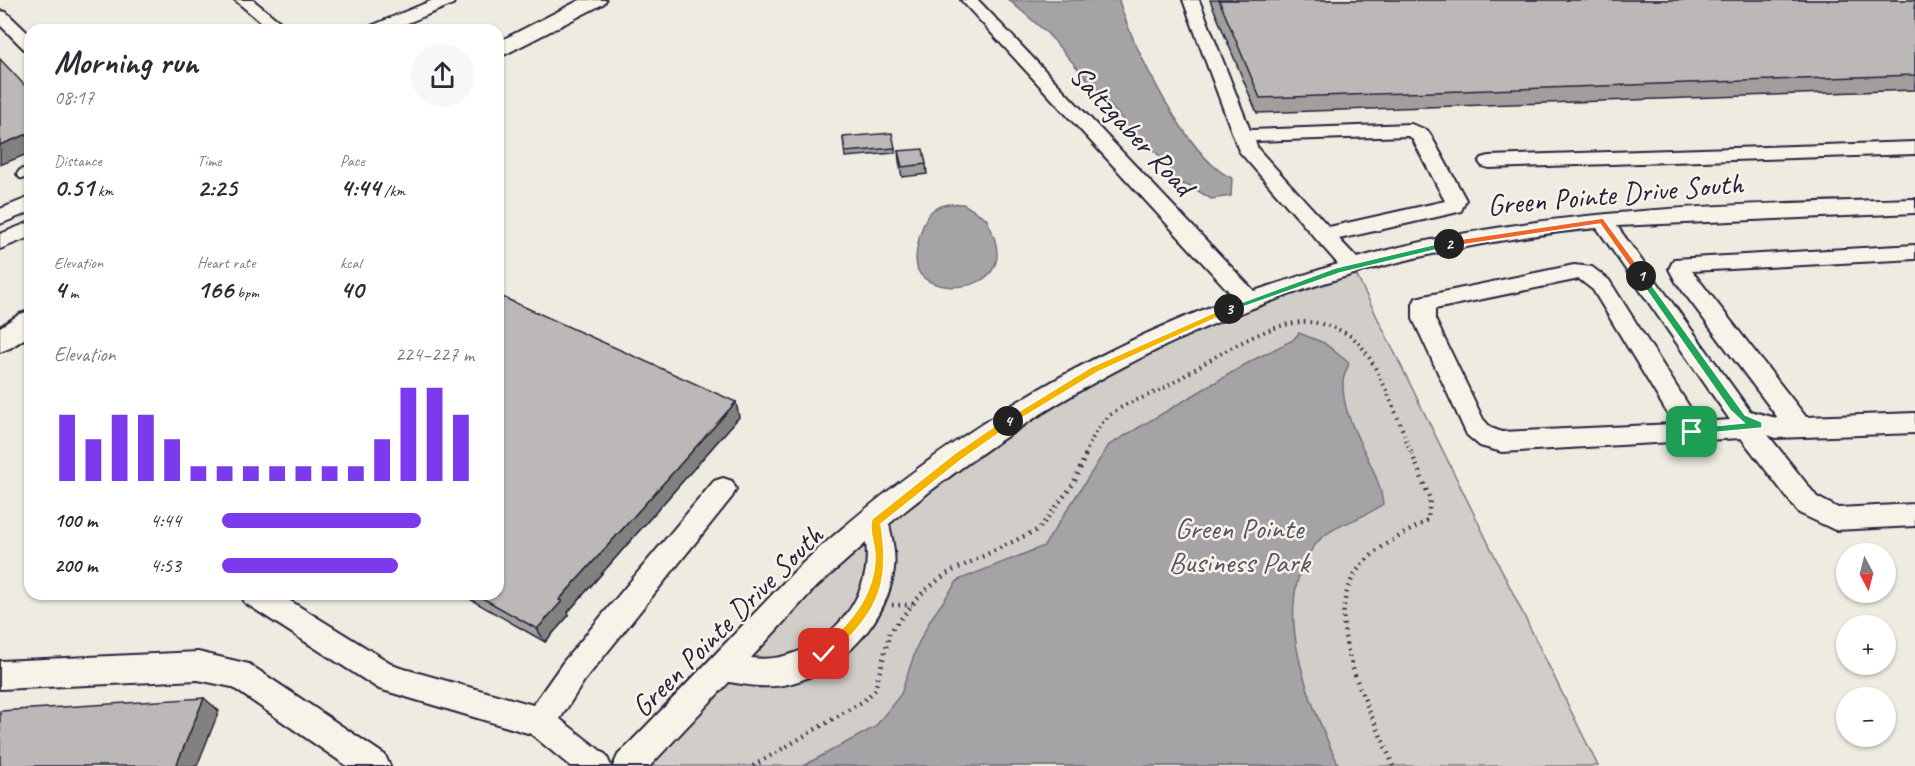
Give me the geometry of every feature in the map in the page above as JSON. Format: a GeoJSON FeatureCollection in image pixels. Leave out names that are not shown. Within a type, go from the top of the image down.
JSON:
{"type":"FeatureCollection","features":[{"type":"Feature","properties":{"kind":"main road"},"geometry":{"type":"LineString","coordinates":[[504,48],[596,0]]}},
{"type":"Feature","properties":{"kind":"main road"},"geometry":{"type":"LineString","coordinates":[[0,341],[24,325]]}},
{"type":"Feature","properties":{"kind":"street"},"geometry":{"type":"LineString","coordinates":[[243,0],[273,24]]}},
{"type":"Feature","properties":{"kind":"street"},"geometry":{"type":"LineString","coordinates":[[391,24],[447,0]]}},
{"type":"Feature","properties":{"kind":"street","name":"Saltzgaber Road"},"geometry":{"type":"LineString","coordinates":[[969,0],[1251,300]]}},
{"type":"Feature","properties":{"kind":"street"},"geometry":{"type":"LineString","coordinates":[[1191,0],[1255,159],[1352,266]]}},
{"type":"Feature","properties":{"kind":"street"},"geometry":{"type":"LineString","coordinates":[[0,16],[24,39]]}},
{"type":"Feature","properties":{"kind":"street"},"geometry":{"type":"LineString","coordinates":[[1244,136],[1411,130],[1420,134],[1456,200],[1454,206],[1324,235]]}},
{"type":"Feature","properties":{"kind":"street"},"geometry":{"type":"LineString","coordinates":[[1489,162],[1915,148]]}},
{"type":"Feature","properties":{"kind":"street","name":"Green Pointe Drive South"},"geometry":{"type":"LineString","coordinates":[[629,766],[818,567],[875,522],[958,457],[1025,409],[1094,370],[1189,326],[1251,300],[1352,266],[1408,252],[1510,233],[1603,221],[1915,206]]}},
{"type":"Feature","properties":{"kind":"street"},"geometry":{"type":"LineString","coordinates":[[0,217],[24,207]]}},
{"type":"Feature","properties":{"kind":"street"},"geometry":{"type":"LineString","coordinates":[[1603,221],[1733,407],[1753,426],[1808,505],[1835,519],[1915,515]]}},
{"type":"Feature","properties":{"kind":"street"},"geometry":{"type":"LineString","coordinates":[[0,242],[24,232]]}},
{"type":"Feature","properties":{"kind":"street"},"geometry":{"type":"LineString","coordinates":[[1799,428],[1684,276],[1680,269],[1682,264],[1915,252]]}},
{"type":"Feature","properties":{"kind":"street"},"geometry":{"type":"LineString","coordinates":[[1692,432],[1601,285],[1584,272],[1574,272],[1424,304],[1424,320],[1458,393],[1479,435],[1489,440],[1502,442],[1692,432],[1753,426],[1799,428],[1915,423]]}},
{"type":"Feature","properties":{"kind":"street"},"geometry":{"type":"LineString","coordinates":[[540,722],[574,670],[723,489]]}},
{"type":"Feature","properties":{"kind":"street"},"geometry":{"type":"LineString","coordinates":[[723,667],[770,673],[795,669],[824,654],[845,635],[867,606],[880,571],[875,522]]}},
{"type":"Feature","properties":{"kind":"street"},"geometry":{"type":"LineString","coordinates":[[265,600],[390,679],[540,722],[596,766]]}},
{"type":"Feature","properties":{"kind":"street"},"geometry":{"type":"LineString","coordinates":[[0,675],[198,666],[239,674],[374,766]]}},
{"type":"Feature","properties":{"kind":"path"},"geometry":{"type":"LineString","coordinates":[[753,766],[862,702],[875,690],[891,632],[923,592],[946,574],[1039,528],[1074,483],[1091,441],[1108,416],[1164,387],[1213,357],[1265,332],[1305,322],[1333,327],[1352,336],[1369,358],[1387,392],[1430,499],[1428,520],[1376,554],[1359,569],[1344,615],[1353,676],[1385,741],[1393,766]]}},
{"type":"Feature","properties":{"kind":"green space","name":"Green Pointe Business Park"},"geometry":{"type":"Polygon","coordinates":[[[1352,266],[1598,766],[629,766],[818,567],[1094,370],[1352,266]]]}},
{"type":"Feature","properties":{"kind":"shaded area"},"geometry":{"type":"Polygon","coordinates":[[[1009,0],[1119,0],[1135,44],[1164,99],[1198,149],[1216,168],[1232,178],[1231,196],[1211,199],[1190,186],[1177,183],[1165,161],[1128,126],[1047,33],[1009,0]]]}},
{"type":"Feature","properties":{"kind":"shaded area"},"geometry":{"type":"Polygon","coordinates":[[[963,204],[986,218],[996,245],[996,262],[984,279],[962,286],[939,285],[929,281],[918,270],[916,258],[921,231],[933,210],[943,205],[963,204]]]}},
{"type":"Feature","properties":{"kind":"shaded area"},"geometry":{"type":"Polygon","coordinates":[[[1299,333],[1324,343],[1349,363],[1343,381],[1344,397],[1353,428],[1380,488],[1383,504],[1331,531],[1316,544],[1301,569],[1295,596],[1294,625],[1298,655],[1306,685],[1339,766],[803,766],[875,727],[901,694],[917,646],[931,619],[958,580],[1044,546],[1109,445],[1253,360],[1293,340],[1299,333]]]}},
{"type":"Feature","properties":{"kind":"building"},"geometry":{"type":"Polygon","coordinates":[[[1219,0],[1915,0],[1915,75],[1260,98],[1219,0]]]}},
{"type":"Feature","properties":{"kind":"building"},"geometry":{"type":"Polygon","coordinates":[[[0,59],[24,85],[24,135],[0,145],[0,59]]]}},
{"type":"Feature","properties":{"kind":"building"},"geometry":{"type":"Polygon","coordinates":[[[892,133],[895,148],[845,152],[843,137],[892,133]]]}},
{"type":"Feature","properties":{"kind":"building"},"geometry":{"type":"Polygon","coordinates":[[[923,149],[926,164],[902,167],[898,151],[923,149]]]}},
{"type":"Feature","properties":{"kind":"building"},"geometry":{"type":"Polygon","coordinates":[[[504,298],[736,402],[559,600],[562,601],[537,629],[486,600],[504,600],[504,298]]]}},
{"type":"Feature","properties":{"kind":"building"},"geometry":{"type":"Polygon","coordinates":[[[204,698],[176,766],[0,766],[0,711],[204,698]]]}},
{"type":"Feature","properties":{"kind":"route"},"geometry":{"type":"LineString","coordinates":[[824,654],[845,635],[867,606],[876,587],[880,571],[880,556],[875,522],[958,457],[1025,409],[1094,370],[1251,300],[1338,270],[1442,245],[1510,233],[1603,221],[1733,407],[1742,418],[1759,425],[1725,431],[1692,432]]}}]}
